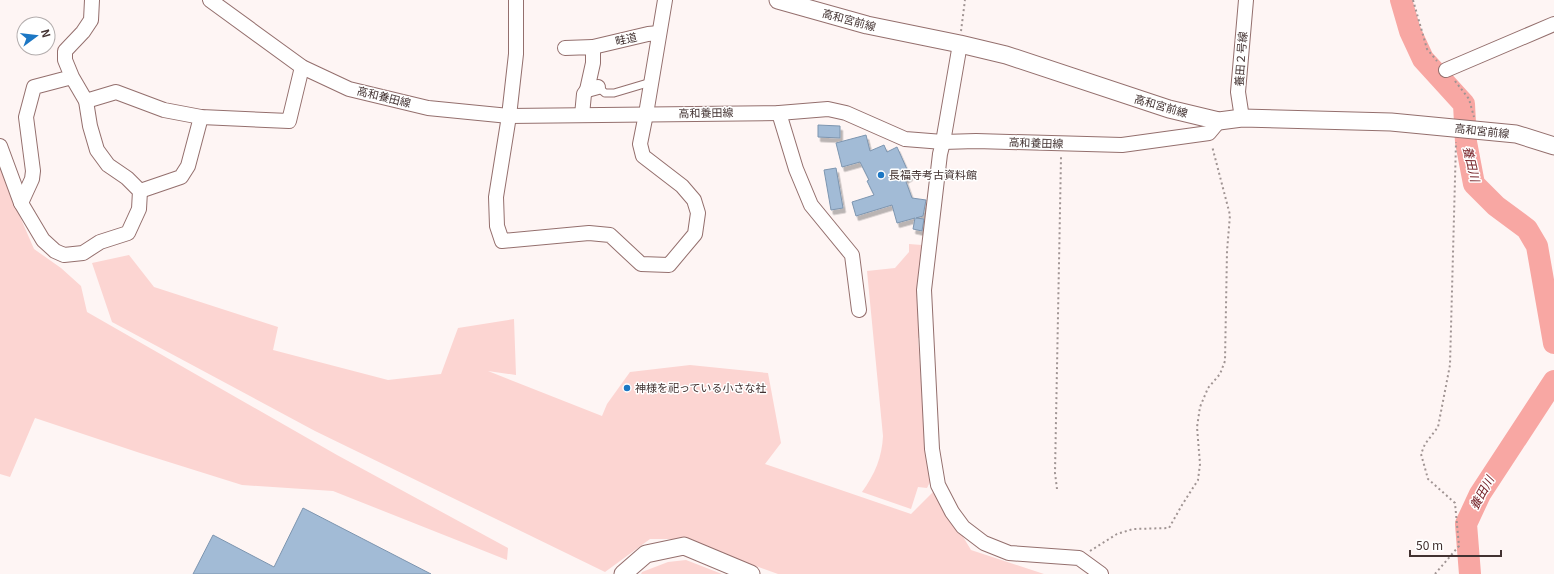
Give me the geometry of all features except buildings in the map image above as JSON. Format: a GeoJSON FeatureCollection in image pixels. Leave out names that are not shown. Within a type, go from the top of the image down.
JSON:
{"type":"FeatureCollection","features":[{"type":"Feature","properties":{"kind":"street"},"geometry":{"type":"LineString","coordinates":[[0,146],[22,203],[43,240],[55,251],[64,255],[83,253],[100,242],[128,233],[139,210],[140,191],[127,178],[108,165],[97,150],[90,126],[86,101],[64,60],[65,51],[83,32],[91,20],[92,0]]}},
{"type":"Feature","properties":{"kind":"street","name":"高和養田線"},"geometry":{"type":"LineString","coordinates":[[210,0],[302,67],[349,88],[428,108],[509,116],[779,113],[828,110],[846,113],[905,140],[944,142],[976,141],[1122,145],[1214,127]]}},
{"type":"Feature","properties":{"kind":"street"},"geometry":{"type":"LineString","coordinates":[[516,0],[516,54],[509,116],[496,197],[497,226],[502,241],[589,233],[610,235],[641,264],[669,265],[695,234],[698,213],[694,200],[682,186],[643,156],[640,144],[665,0]]}},
{"type":"Feature","properties":{"kind":"street","name":"高和宮前線"},"geometry":{"type":"LineString","coordinates":[[778,0],[867,25],[1006,55],[1169,109],[1214,127],[1242,118],[1391,122],[1516,134],[1554,146]]}},
{"type":"Feature","properties":{"kind":"street","name":"養田２号線"},"geometry":{"type":"LineString","coordinates":[[1242,118],[1238,92],[1246,0]]}},
{"type":"Feature","properties":{"kind":"street"},"geometry":{"type":"LineString","coordinates":[[1446,70],[1554,24]]}},
{"type":"Feature","properties":{"kind":"street","name":"畦道"},"geometry":{"type":"LineString","coordinates":[[565,48],[594,47],[648,34],[660,33]]}},
{"type":"Feature","properties":{"kind":"street"},"geometry":{"type":"LineString","coordinates":[[960,44],[944,142],[940,154],[924,290],[932,450],[938,485],[952,512],[963,527],[984,543],[1009,553],[1079,558],[1101,574]]}},
{"type":"Feature","properties":{"kind":"street"},"geometry":{"type":"LineString","coordinates":[[582,115],[584,94],[592,89],[594,47]]}},
{"type":"Feature","properties":{"kind":"street"},"geometry":{"type":"LineString","coordinates":[[86,101],[116,92],[164,110],[201,117],[289,122],[302,67]]}},
{"type":"Feature","properties":{"kind":"street"},"geometry":{"type":"LineString","coordinates":[[22,203],[32,179],[33,171],[26,117],[34,87],[72,77]]}},
{"type":"Feature","properties":{"kind":"street"},"geometry":{"type":"LineString","coordinates":[[779,113],[796,168],[811,205],[852,255],[859,310]]}},
{"type":"Feature","properties":{"kind":"street"},"geometry":{"type":"LineString","coordinates":[[140,191],[181,177],[188,166],[201,117]]}},
{"type":"Feature","properties":{"kind":"street"},"geometry":{"type":"LineString","coordinates":[[623,574],[646,554],[684,546],[751,574]]}},
{"type":"Feature","properties":{"kind":"lane"},"geometry":{"type":"LineString","coordinates":[[592,89],[605,93],[614,93],[651,82]]}},
{"type":"Feature","properties":{"kind":"path"},"geometry":{"type":"LineString","coordinates":[[960,44],[966,0]]}},
{"type":"Feature","properties":{"kind":"path"},"geometry":{"type":"LineString","coordinates":[[1413,0],[1427,49],[1469,99],[1477,131]]}},
{"type":"Feature","properties":{"kind":"path"},"geometry":{"type":"LineString","coordinates":[[1079,558],[1117,534],[1133,529],[1169,528],[1198,480],[1200,464],[1197,427],[1200,407],[1208,388],[1220,374],[1225,360],[1230,215],[1214,127]]}},
{"type":"Feature","properties":{"kind":"path"},"geometry":{"type":"LineString","coordinates":[[1435,574],[1460,546],[1455,503],[1428,479],[1421,454],[1425,444],[1438,428],[1450,365],[1456,129]]}},
{"type":"Feature","properties":{"kind":"path"},"geometry":{"type":"LineString","coordinates":[[1057,489],[1055,473],[1061,143]]}},
{"type":"Feature","properties":{"kind":"shaded area"},"geometry":{"type":"Polygon","coordinates":[[[0,164],[15,205],[34,249],[61,268],[81,286],[87,312],[337,455],[508,548],[507,560],[333,491],[242,485],[35,418],[10,477],[0,474],[0,164]]]}},
{"type":"Feature","properties":{"kind":"shaded area"},"geometry":{"type":"Polygon","coordinates":[[[909,244],[922,245],[919,293],[921,337],[918,338],[926,454],[930,482],[927,488],[918,487],[911,509],[862,492],[871,479],[877,465],[883,436],[867,271],[895,268],[909,252],[909,244]]]}},
{"type":"Feature","properties":{"kind":"shaded area"},"geometry":{"type":"Polygon","coordinates":[[[129,255],[154,287],[278,327],[273,350],[388,380],[441,374],[458,328],[514,319],[516,375],[488,371],[602,416],[607,404],[630,372],[690,365],[768,373],[781,443],[765,464],[911,514],[935,490],[971,550],[1044,574],[778,574],[682,539],[650,539],[605,572],[315,431],[112,322],[92,263],[129,255]]]}},
{"type":"Feature","properties":{"kind":"shaded area"},"geometry":{"type":"Polygon","coordinates":[[[686,560],[722,574],[641,574],[642,572],[668,562],[686,560]]]}},
{"type":"Feature","properties":{"kind":"waterway","name":"養田川"},"geometry":{"type":"LineString","coordinates":[[1401,0],[1410,31],[1423,59],[1464,104],[1466,142],[1474,184],[1496,206],[1527,229],[1537,246],[1554,343]]}},
{"type":"Feature","properties":{"kind":"waterway","name":"養田川"},"geometry":{"type":"LineString","coordinates":[[1470,574],[1466,524],[1480,494],[1554,381]]}},
{"type":"Feature","properties":{"kind":"place","name":"長福寺考古資料館"},"geometry":{"type":"Point","coordinates":[881,175]}},
{"type":"Feature","properties":{"kind":"place","name":"神様を祀っている小さな社"},"geometry":{"type":"Point","coordinates":[627,388]}}]}
